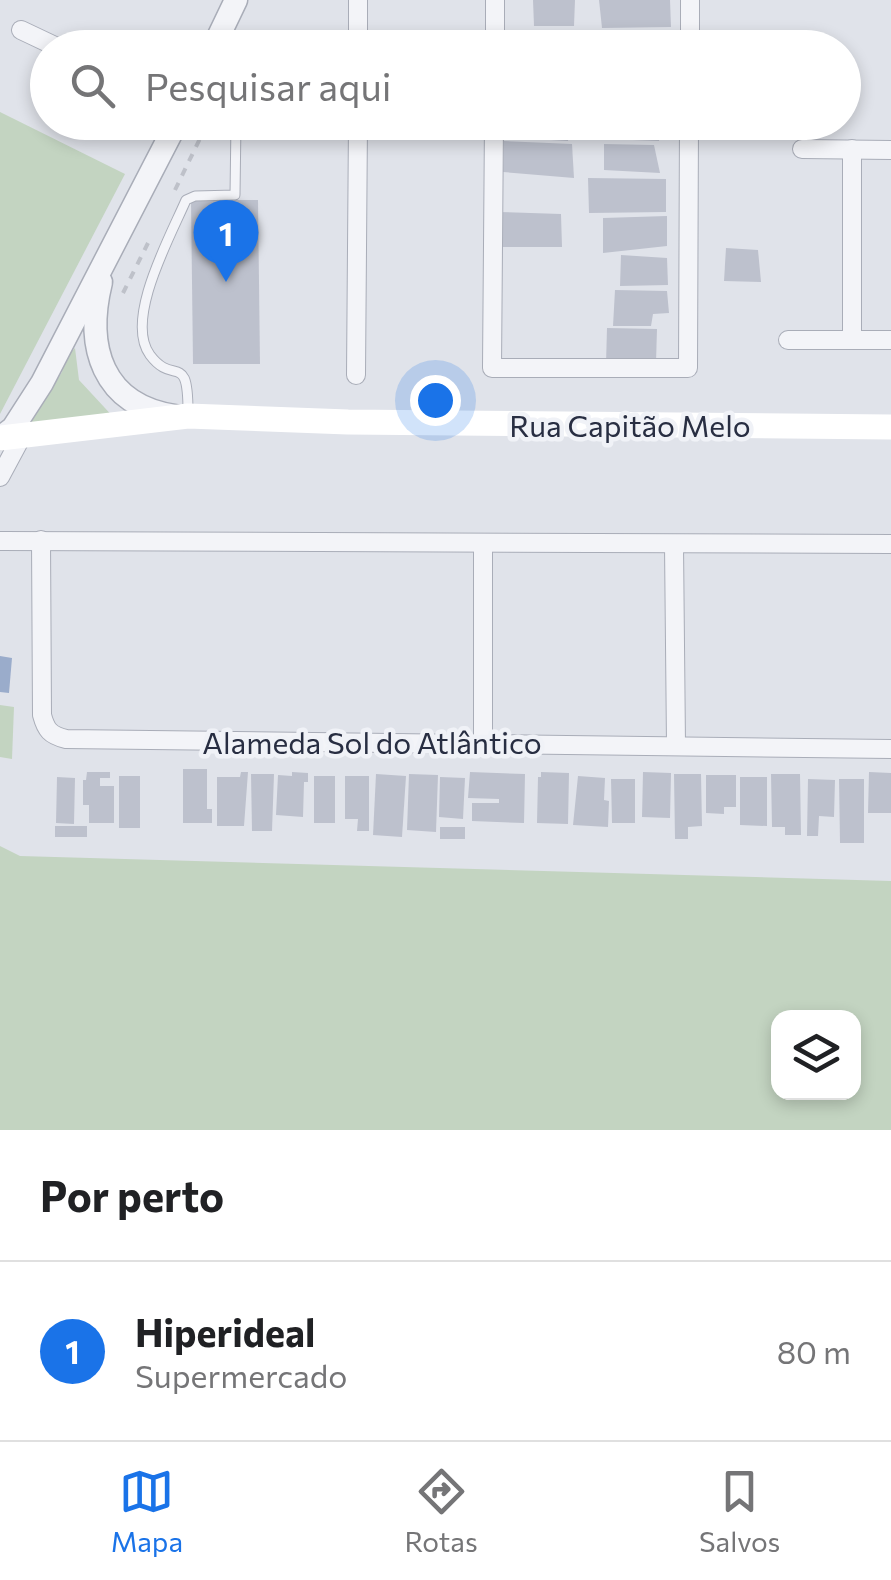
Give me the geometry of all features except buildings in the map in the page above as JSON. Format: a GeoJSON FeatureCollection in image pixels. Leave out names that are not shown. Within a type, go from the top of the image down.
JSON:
{"type":"FeatureCollection","features":[{"type":"Feature","properties":{"kind":"main road","name":"Rua Capitão Melo"},"geometry":{"type":"LineString","coordinates":[[7,437],[188,416],[348,422],[891,426]]}},
{"type":"Feature","properties":{"kind":"street"},"geometry":{"type":"LineString","coordinates":[[222,30],[236,0]]}},
{"type":"Feature","properties":{"kind":"street"},"geometry":{"type":"LineString","coordinates":[[358,0],[358,30]]}},
{"type":"Feature","properties":{"kind":"street"},"geometry":{"type":"LineString","coordinates":[[495,0],[495,30]]}},
{"type":"Feature","properties":{"kind":"street"},"geometry":{"type":"LineString","coordinates":[[690,0],[690,30]]}},
{"type":"Feature","properties":{"kind":"street"},"geometry":{"type":"LineString","coordinates":[[21,30],[30,34]]}},
{"type":"Feature","properties":{"kind":"street"},"geometry":{"type":"LineString","coordinates":[[0,477],[7,437],[42,383],[167,140]]}},
{"type":"Feature","properties":{"kind":"street"},"geometry":{"type":"LineString","coordinates":[[356,375],[358,140]]}},
{"type":"Feature","properties":{"kind":"street"},"geometry":{"type":"LineString","coordinates":[[494,140],[492,368],[688,368],[689,140]]}},
{"type":"Feature","properties":{"kind":"street"},"geometry":{"type":"LineString","coordinates":[[802,149],[891,150]]}},
{"type":"Feature","properties":{"kind":"street"},"geometry":{"type":"LineString","coordinates":[[852,149],[852,340]]}},
{"type":"Feature","properties":{"kind":"street","name":"Rua Capitão Melo"},"geometry":{"type":"LineString","coordinates":[[106,263],[93,332],[108,376],[143,407],[188,416]]}},
{"type":"Feature","properties":{"kind":"street"},"geometry":{"type":"LineString","coordinates":[[788,340],[891,340]]}},
{"type":"Feature","properties":{"kind":"street","name":"Alameda Sol do Atlântico"},"geometry":{"type":"LineString","coordinates":[[41,540],[42,715],[45,728],[66,739],[891,749]]}},
{"type":"Feature","properties":{"kind":"street"},"geometry":{"type":"LineString","coordinates":[[0,541],[891,544]]}},
{"type":"Feature","properties":{"kind":"street"},"geometry":{"type":"LineString","coordinates":[[482,544],[483,742]]}},
{"type":"Feature","properties":{"kind":"street"},"geometry":{"type":"LineString","coordinates":[[674,545],[676,745]]}},
{"type":"Feature","properties":{"kind":"lane"},"geometry":{"type":"LineString","coordinates":[[188,416],[188,384],[182,373],[163,366],[149,354],[140,331],[142,309],[186,200],[195,196],[235,196],[236,140]]}},
{"type":"Feature","properties":{"kind":"green space"},"geometry":{"type":"Polygon","coordinates":[[[0,112],[30,127],[30,140],[56,140],[125,174],[0,414],[0,112]]]}},
{"type":"Feature","properties":{"kind":"green space"},"geometry":{"type":"Polygon","coordinates":[[[75,348],[79,380],[117,421],[27,427],[62,372],[64,360],[75,348]]]}},
{"type":"Feature","properties":{"kind":"green space"},"geometry":{"type":"Polygon","coordinates":[[[0,705],[14,707],[12,759],[0,757],[0,705]]]}},
{"type":"Feature","properties":{"kind":"green space"},"geometry":{"type":"Polygon","coordinates":[[[0,846],[20,856],[891,881],[891,1130],[0,1130],[0,846]]]}},
{"type":"Feature","properties":{"kind":"water"},"geometry":{"type":"Polygon","coordinates":[[[0,656],[12,658],[9,693],[0,692],[0,656]]]}},
{"type":"Feature","properties":{"kind":"place","name":"Hiperideal"},"geometry":{"type":"Point","coordinates":[226,282]}}]}
